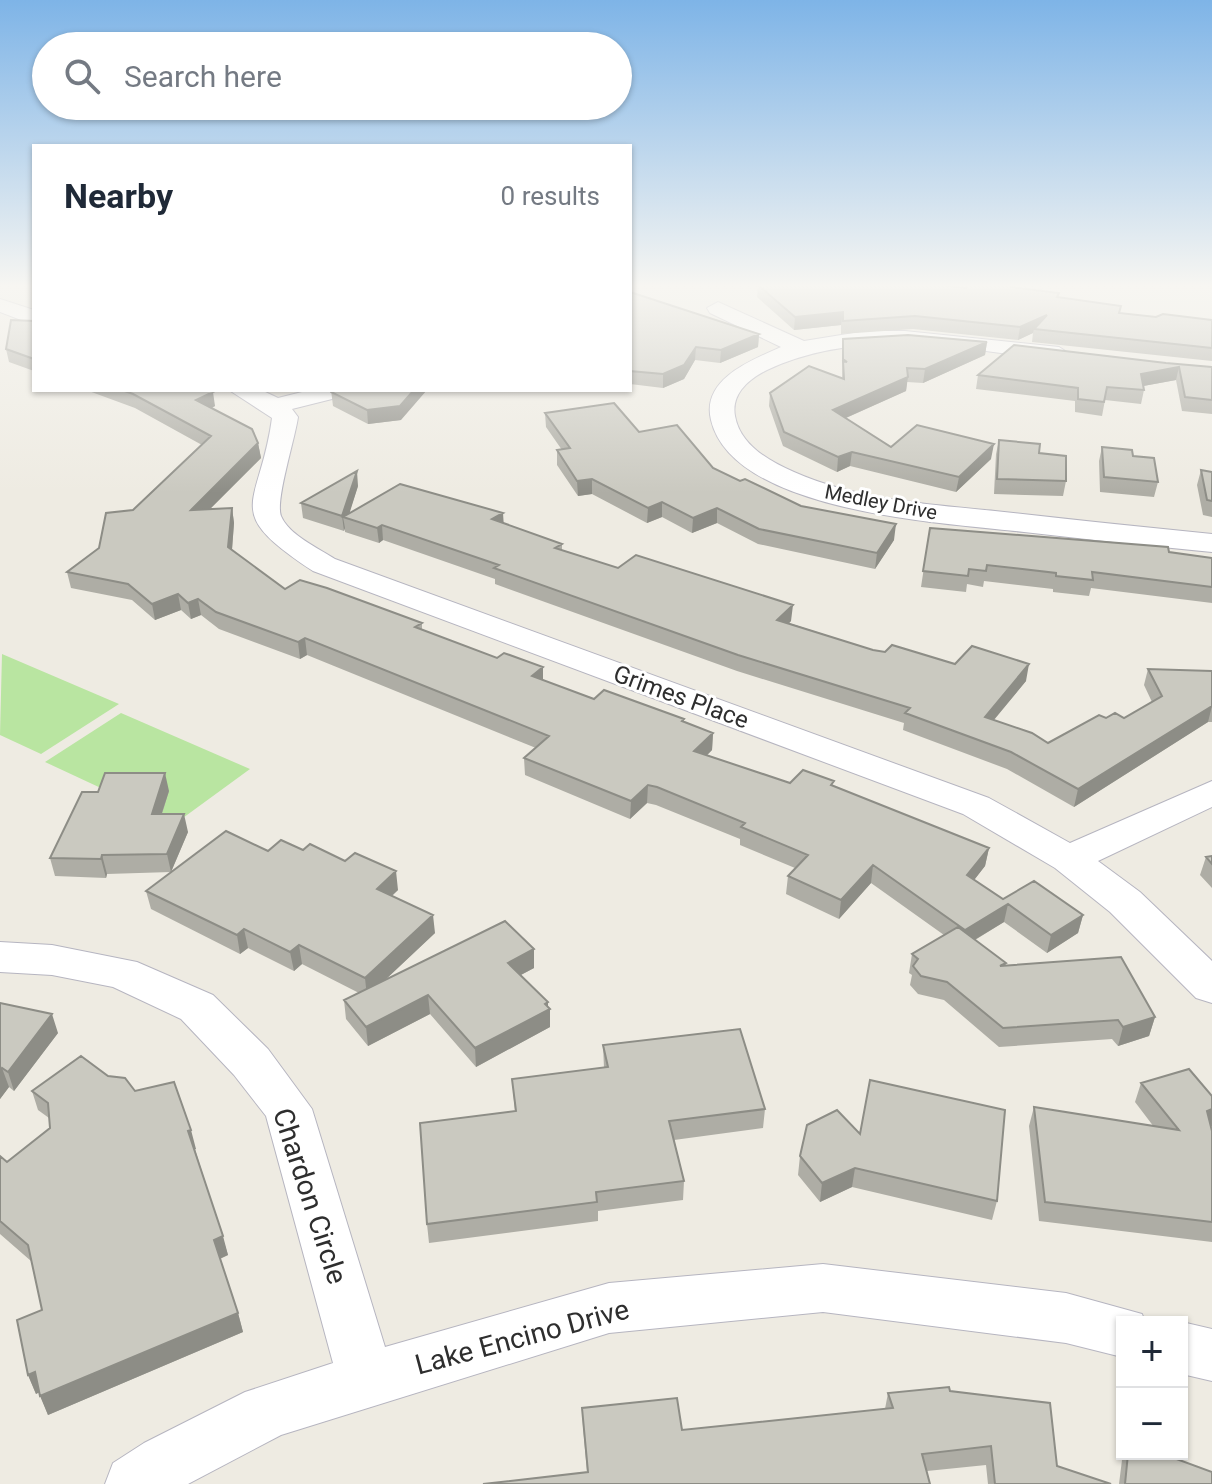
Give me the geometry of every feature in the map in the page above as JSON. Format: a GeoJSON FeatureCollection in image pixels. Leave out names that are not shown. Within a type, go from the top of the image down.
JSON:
{"type":"FeatureCollection","features":[{"type":"Feature","properties":{"kind":"street","name":"Medley Drive"},"geometry":{"type":"LineString","coordinates":[[785,354],[770,359],[743,375],[723,396],[722,413],[727,432],[753,461],[774,472],[822,492],[901,509],[1212,543]]}},
{"type":"Feature","properties":{"kind":"street","name":"Medley Drive"},"geometry":{"type":"LineString","coordinates":[[1067,354],[1090,357]]}},
{"type":"Feature","properties":{"kind":"street"},"geometry":{"type":"LineString","coordinates":[[245,392],[275,406],[331,392]]}},
{"type":"Feature","properties":{"kind":"street","name":"Grimes Place"},"geometry":{"type":"LineString","coordinates":[[275,406],[285,417],[284,437],[263,499],[267,519],[285,542],[324,565],[976,806],[1069,859],[1125,902],[1212,987]]}},
{"type":"Feature","properties":{"kind":"street"},"geometry":{"type":"LineString","coordinates":[[1069,859],[1212,793]]}},
{"type":"Feature","properties":{"kind":"street","name":"Chardon Circle"},"geometry":{"type":"LineString","coordinates":[[0,957],[52,960],[122,973],[197,1007],[251,1062],[288,1109],[366,1379]]}},
{"type":"Feature","properties":{"kind":"street","name":"Lake Encino Drive"},"geometry":{"type":"LineString","coordinates":[[135,1484],[165,1464],[266,1412],[366,1379],[609,1308],[823,1288],[1066,1318],[1116,1330]]}},
{"type":"Feature","properties":{"kind":"street"},"geometry":{"type":"LineString","coordinates":[[1188,1349],[1212,1355]]}},
{"type":"Feature","properties":{"kind":"green space"},"geometry":{"type":"Polygon","coordinates":[[[2,654],[119,704],[41,754],[0,735],[2,654]]]}},
{"type":"Feature","properties":{"kind":"green space"},"geometry":{"type":"Polygon","coordinates":[[[121,713],[250,769],[176,823],[45,762],[121,713]]]}},
{"type":"Feature","properties":{"kind":"building"},"geometry":{"type":"Polygon","coordinates":[[[632,354],[691,354],[684,365],[663,374],[632,371],[632,354]]]}},
{"type":"Feature","properties":{"kind":"building"},"geometry":{"type":"Polygon","coordinates":[[[843,354],[959,354],[925,369],[907,368],[908,377],[833,410],[891,447],[917,425],[994,444],[959,477],[852,452],[838,457],[784,432],[770,393],[809,366],[844,379],[843,361],[847,362],[843,354]]]}},
{"type":"Feature","properties":{"kind":"building"},"geometry":{"type":"Polygon","coordinates":[[[1003,354],[1092,354],[1212,367],[1212,400],[1185,397],[1179,367],[1141,374],[1144,390],[1107,387],[1104,402],[1078,399],[1078,388],[978,375],[1003,354]]]}},
{"type":"Feature","properties":{"kind":"building"},"geometry":{"type":"Polygon","coordinates":[[[128,392],[213,392],[196,400],[252,429],[258,443],[191,510],[232,508],[228,547],[285,589],[300,580],[327,588],[422,623],[415,627],[497,658],[504,653],[543,667],[532,676],[594,699],[604,690],[684,719],[682,721],[713,733],[694,751],[790,783],[803,770],[834,781],[831,785],[989,848],[967,875],[1003,899],[1034,881],[1083,915],[1051,935],[1008,904],[965,930],[873,865],[841,900],[788,876],[808,855],[741,827],[745,823],[648,785],[631,801],[524,758],[549,736],[305,638],[298,642],[216,612],[198,599],[188,603],[178,594],[152,604],[128,584],[67,572],[99,548],[106,513],[133,510],[211,436],[128,392]]]}},
{"type":"Feature","properties":{"kind":"building"},"geometry":{"type":"Polygon","coordinates":[[[331,392],[412,392],[400,406],[367,410],[331,392]]]}},
{"type":"Feature","properties":{"kind":"building"},"geometry":{"type":"Polygon","coordinates":[[[614,403],[639,432],[677,425],[713,468],[740,481],[745,479],[801,506],[896,524],[877,553],[759,529],[717,508],[693,518],[662,502],[648,508],[592,479],[577,481],[557,450],[570,448],[545,413],[614,403]]]}},
{"type":"Feature","properties":{"kind":"building"},"geometry":{"type":"Polygon","coordinates":[[[999,440],[1040,444],[1039,453],[1066,456],[1066,481],[997,479],[999,440]]]}},
{"type":"Feature","properties":{"kind":"building"},"geometry":{"type":"Polygon","coordinates":[[[1102,447],[1132,450],[1133,456],[1154,458],[1158,482],[1104,477],[1102,447]]]}},
{"type":"Feature","properties":{"kind":"building"},"geometry":{"type":"Polygon","coordinates":[[[1201,470],[1212,472],[1212,501],[1207,500],[1201,470]]]}},
{"type":"Feature","properties":{"kind":"building"},"geometry":{"type":"Polygon","coordinates":[[[357,471],[342,516],[301,503],[357,471]]]}},
{"type":"Feature","properties":{"kind":"building"},"geometry":{"type":"Polygon","coordinates":[[[400,484],[503,513],[492,519],[562,544],[555,548],[618,568],[636,555],[793,605],[777,620],[873,650],[885,652],[892,645],[955,664],[972,646],[1029,664],[985,717],[1032,733],[1048,743],[1099,715],[1106,718],[1115,713],[1124,718],[1162,696],[1148,669],[1212,671],[1212,706],[1078,789],[1011,752],[905,713],[910,708],[738,655],[494,568],[499,565],[382,525],[377,528],[343,517],[400,484]]]}},
{"type":"Feature","properties":{"kind":"building"},"geometry":{"type":"Polygon","coordinates":[[[930,528],[1168,547],[1169,552],[1212,558],[1212,587],[1092,572],[1093,580],[987,565],[986,571],[969,569],[968,576],[923,571],[930,528]]]}},
{"type":"Feature","properties":{"kind":"building"},"geometry":{"type":"Polygon","coordinates":[[[105,773],[165,773],[152,814],[184,814],[167,854],[102,855],[101,859],[50,858],[82,792],[98,792],[105,773]]]}},
{"type":"Feature","properties":{"kind":"building"},"geometry":{"type":"Polygon","coordinates":[[[226,831],[268,851],[281,840],[303,850],[310,844],[345,861],[355,853],[396,871],[377,889],[433,915],[365,978],[299,945],[290,952],[244,929],[237,935],[146,891],[226,831]]]}},
{"type":"Feature","properties":{"kind":"building"},"geometry":{"type":"Polygon","coordinates":[[[505,921],[534,949],[508,963],[548,1002],[545,1004],[550,1009],[475,1048],[428,995],[366,1027],[344,1000],[505,921]]]}},
{"type":"Feature","properties":{"kind":"building"},"geometry":{"type":"Polygon","coordinates":[[[958,927],[1006,963],[1000,966],[1121,957],[1155,1017],[1123,1027],[1118,1020],[1003,1028],[947,982],[921,976],[913,966],[918,959],[912,954],[958,927]]]}},
{"type":"Feature","properties":{"kind":"building"},"geometry":{"type":"Polygon","coordinates":[[[0,1003],[52,1014],[8,1072],[2,1068],[0,1071],[0,1003]]]}},
{"type":"Feature","properties":{"kind":"building"},"geometry":{"type":"Polygon","coordinates":[[[740,1029],[765,1109],[669,1121],[684,1181],[596,1192],[597,1202],[427,1224],[420,1123],[516,1111],[512,1079],[608,1067],[603,1045],[740,1029]]]}},
{"type":"Feature","properties":{"kind":"building"},"geometry":{"type":"Polygon","coordinates":[[[81,1056],[108,1076],[125,1078],[135,1091],[174,1082],[223,1236],[214,1240],[238,1313],[40,1396],[35,1372],[28,1375],[17,1320],[42,1310],[28,1245],[0,1221],[0,1156],[7,1162],[50,1128],[48,1103],[32,1091],[81,1056]]]}},
{"type":"Feature","properties":{"kind":"building"},"geometry":{"type":"Polygon","coordinates":[[[1189,1069],[1212,1096],[1212,1109],[1207,1111],[1212,1131],[1212,1222],[1045,1202],[1034,1107],[1179,1130],[1141,1083],[1189,1069]]]}},
{"type":"Feature","properties":{"kind":"building"},"geometry":{"type":"Polygon","coordinates":[[[870,1080],[1005,1110],[997,1201],[855,1168],[822,1183],[800,1156],[807,1125],[837,1110],[860,1134],[870,1080]]]}},
{"type":"Feature","properties":{"kind":"building"},"geometry":{"type":"Polygon","coordinates":[[[949,1387],[950,1391],[1050,1403],[1057,1466],[1111,1484],[995,1484],[991,1446],[922,1454],[930,1484],[483,1484],[588,1472],[582,1408],[677,1398],[682,1430],[893,1408],[888,1393],[949,1387]]]}},
{"type":"Feature","properties":{"kind":"building"},"geometry":{"type":"Polygon","coordinates":[[[1127,1460],[1179,1460],[1212,1472],[1212,1484],[1125,1484],[1127,1460]]]}}]}
